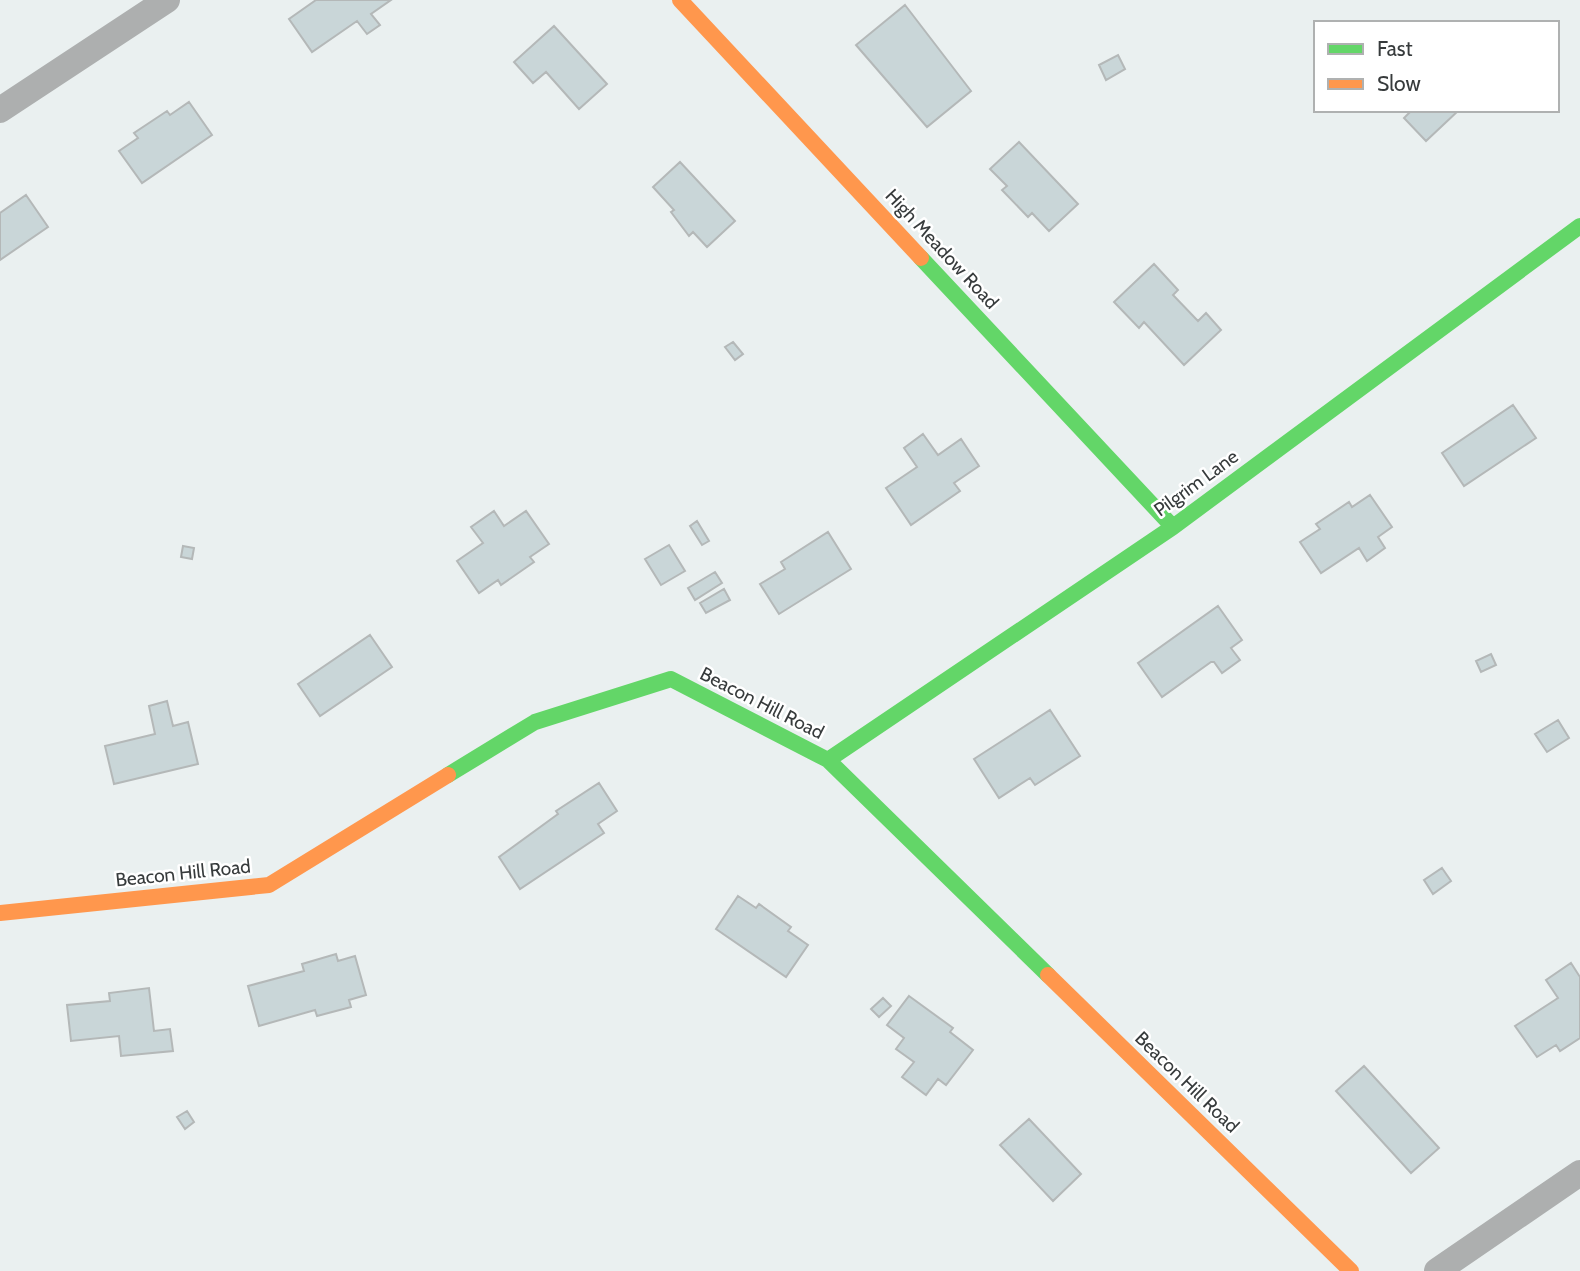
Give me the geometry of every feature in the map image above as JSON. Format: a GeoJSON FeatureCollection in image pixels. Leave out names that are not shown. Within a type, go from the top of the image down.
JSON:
{"type":"FeatureCollection","features":[{"type":"Feature","properties":{"kind":"street"},"geometry":{"type":"LineString","coordinates":[[0,110],[167,0]]}},
{"type":"Feature","properties":{"kind":"street","name":"High Meadow Road"},"geometry":{"type":"LineString","coordinates":[[680,0],[1173,527]]}},
{"type":"Feature","properties":{"kind":"street","name":"Pilgrim Lane"},"geometry":{"type":"LineString","coordinates":[[828,760],[1173,527],[1580,226]]}},
{"type":"Feature","properties":{"kind":"street","name":"Beacon Hill Road"},"geometry":{"type":"LineString","coordinates":[[0,913],[269,886],[535,722],[671,679],[828,760],[1351,1271]]}},
{"type":"Feature","properties":{"kind":"street"},"geometry":{"type":"LineString","coordinates":[[1437,1271],[1580,1173]]}},
{"type":"Feature","properties":{"kind":"building"},"geometry":{"type":"Polygon","coordinates":[[[316,0],[391,0],[371,14],[380,25],[367,34],[357,21],[312,52],[289,19],[316,0]]]}},
{"type":"Feature","properties":{"kind":"building"},"geometry":{"type":"Polygon","coordinates":[[[905,5],[971,91],[927,127],[856,45],[905,5]]]}},
{"type":"Feature","properties":{"kind":"building"},"geometry":{"type":"Polygon","coordinates":[[[554,26],[607,84],[579,109],[546,72],[533,83],[514,62],[554,26]]]}},
{"type":"Feature","properties":{"kind":"building"},"geometry":{"type":"Polygon","coordinates":[[[1118,55],[1125,69],[1106,80],[1099,65],[1118,55]]]}},
{"type":"Feature","properties":{"kind":"building"},"geometry":{"type":"Polygon","coordinates":[[[189,102],[212,135],[142,183],[119,151],[138,138],[134,133],[167,111],[170,115],[189,102]]]}},
{"type":"Feature","properties":{"kind":"building"},"geometry":{"type":"Polygon","coordinates":[[[1410,112],[1457,112],[1426,141],[1404,118],[1410,112]]]}},
{"type":"Feature","properties":{"kind":"building"},"geometry":{"type":"Polygon","coordinates":[[[1019,142],[1078,204],[1049,231],[1032,213],[1028,217],[1002,190],[1007,186],[990,169],[1019,142]]]}},
{"type":"Feature","properties":{"kind":"building"},"geometry":{"type":"Polygon","coordinates":[[[680,162],[735,221],[707,247],[693,232],[689,236],[671,212],[674,210],[653,187],[680,162]]]}},
{"type":"Feature","properties":{"kind":"building"},"geometry":{"type":"Polygon","coordinates":[[[26,195],[48,227],[0,260],[0,213],[26,195]]]}},
{"type":"Feature","properties":{"kind":"building"},"geometry":{"type":"Polygon","coordinates":[[[1154,264],[1178,290],[1173,295],[1198,321],[1206,313],[1221,330],[1184,365],[1144,322],[1139,328],[1114,302],[1154,264]]]}},
{"type":"Feature","properties":{"kind":"building"},"geometry":{"type":"Polygon","coordinates":[[[733,342],[743,354],[735,360],[725,347],[733,342]]]}},
{"type":"Feature","properties":{"kind":"building"},"geometry":{"type":"Polygon","coordinates":[[[1513,405],[1536,438],[1464,486],[1442,453],[1513,405]]]}},
{"type":"Feature","properties":{"kind":"building"},"geometry":{"type":"Polygon","coordinates":[[[923,434],[938,455],[961,439],[979,466],[954,483],[960,491],[911,525],[886,488],[917,467],[904,448],[923,434]]]}},
{"type":"Feature","properties":{"kind":"building"},"geometry":{"type":"Polygon","coordinates":[[[1370,495],[1392,527],[1378,537],[1385,548],[1367,561],[1359,548],[1321,573],[1300,542],[1320,529],[1316,524],[1349,502],[1352,507],[1370,495]]]}},
{"type":"Feature","properties":{"kind":"building"},"geometry":{"type":"Polygon","coordinates":[[[494,511],[504,526],[526,511],[549,544],[530,557],[534,562],[501,585],[498,580],[479,593],[457,561],[483,543],[471,527],[494,511]]]}},
{"type":"Feature","properties":{"kind":"building"},"geometry":{"type":"Polygon","coordinates":[[[697,521],[709,541],[702,545],[690,526],[697,521]]]}},
{"type":"Feature","properties":{"kind":"building"},"geometry":{"type":"Polygon","coordinates":[[[828,532],[851,569],[779,614],[760,584],[785,569],[781,562],[828,532]]]}},
{"type":"Feature","properties":{"kind":"building"},"geometry":{"type":"Polygon","coordinates":[[[669,545],[685,571],[661,585],[645,559],[669,545]]]}},
{"type":"Feature","properties":{"kind":"building"},"geometry":{"type":"Polygon","coordinates":[[[183,546],[194,548],[192,559],[181,557],[183,546]]]}},
{"type":"Feature","properties":{"kind":"building"},"geometry":{"type":"Polygon","coordinates":[[[715,572],[722,583],[695,600],[688,588],[715,572]]]}},
{"type":"Feature","properties":{"kind":"building"},"geometry":{"type":"Polygon","coordinates":[[[724,589],[730,600],[706,613],[700,603],[724,589]]]}},
{"type":"Feature","properties":{"kind":"building"},"geometry":{"type":"Polygon","coordinates":[[[1218,606],[1242,640],[1231,648],[1240,660],[1222,673],[1214,662],[1211,662],[1162,697],[1138,663],[1218,606]]]}},
{"type":"Feature","properties":{"kind":"building"},"geometry":{"type":"Polygon","coordinates":[[[370,635],[392,667],[320,716],[298,684],[370,635]]]}},
{"type":"Feature","properties":{"kind":"building"},"geometry":{"type":"Polygon","coordinates":[[[1491,654],[1496,665],[1481,672],[1476,661],[1491,654]]]}},
{"type":"Feature","properties":{"kind":"building"},"geometry":{"type":"Polygon","coordinates":[[[167,701],[173,726],[188,722],[198,764],[114,784],[105,746],[155,734],[149,706],[167,701]]]}},
{"type":"Feature","properties":{"kind":"building"},"geometry":{"type":"Polygon","coordinates":[[[1050,710],[1080,756],[1035,785],[1030,778],[999,798],[974,759],[1050,710]]]}},
{"type":"Feature","properties":{"kind":"building"},"geometry":{"type":"Polygon","coordinates":[[[1558,720],[1569,738],[1547,752],[1535,734],[1558,720]]]}},
{"type":"Feature","properties":{"kind":"building"},"geometry":{"type":"Polygon","coordinates":[[[599,783],[617,811],[598,824],[604,833],[520,889],[499,857],[558,814],[556,811],[599,783]]]}},
{"type":"Feature","properties":{"kind":"building"},"geometry":{"type":"Polygon","coordinates":[[[1442,868],[1451,881],[1433,894],[1424,880],[1442,868]]]}},
{"type":"Feature","properties":{"kind":"building"},"geometry":{"type":"Polygon","coordinates":[[[738,896],[756,908],[759,904],[791,927],[788,931],[808,945],[786,977],[716,929],[738,896]]]}},
{"type":"Feature","properties":{"kind":"building"},"geometry":{"type":"Polygon","coordinates":[[[336,954],[338,961],[355,956],[366,995],[349,1000],[351,1007],[317,1016],[315,1010],[259,1026],[248,986],[304,971],[302,964],[336,954]]]}},
{"type":"Feature","properties":{"kind":"building"},"geometry":{"type":"Polygon","coordinates":[[[1571,963],[1580,977],[1580,1038],[1560,1051],[1556,1045],[1537,1057],[1515,1026],[1558,998],[1546,980],[1571,963]]]}},
{"type":"Feature","properties":{"kind":"building"},"geometry":{"type":"Polygon","coordinates":[[[149,988],[154,1031],[170,1029],[173,1051],[121,1056],[119,1036],[71,1041],[67,1005],[110,1001],[109,993],[149,988]]]}},
{"type":"Feature","properties":{"kind":"building"},"geometry":{"type":"Polygon","coordinates":[[[909,996],[953,1028],[950,1032],[973,1050],[946,1085],[938,1079],[926,1095],[902,1077],[914,1062],[896,1049],[904,1038],[887,1025],[909,996]]]}},
{"type":"Feature","properties":{"kind":"building"},"geometry":{"type":"Polygon","coordinates":[[[883,998],[891,1006],[879,1017],[871,1009],[883,998]]]}},
{"type":"Feature","properties":{"kind":"building"},"geometry":{"type":"Polygon","coordinates":[[[1364,1066],[1439,1148],[1411,1173],[1336,1091],[1364,1066]]]}},
{"type":"Feature","properties":{"kind":"building"},"geometry":{"type":"Polygon","coordinates":[[[187,1111],[194,1122],[185,1129],[177,1117],[187,1111]]]}},
{"type":"Feature","properties":{"kind":"building"},"geometry":{"type":"Polygon","coordinates":[[[1029,1119],[1081,1174],[1053,1201],[1000,1145],[1029,1119]]]}},
{"type":"Feature","properties":{"kind":"traffic: fast"},"geometry":{"type":"LineString","coordinates":[[828,760],[1173,527],[1580,226]]}},
{"type":"Feature","properties":{"kind":"traffic: fast"},"geometry":{"type":"LineString","coordinates":[[921,258],[1173,527]]}},
{"type":"Feature","properties":{"kind":"traffic: fast"},"geometry":{"type":"LineString","coordinates":[[448,775],[535,722],[671,679],[828,760],[1048,975]]}},
{"type":"Feature","properties":{"kind":"traffic: slow"},"geometry":{"type":"LineString","coordinates":[[680,0],[921,258]]}},
{"type":"Feature","properties":{"kind":"traffic: slow"},"geometry":{"type":"LineString","coordinates":[[0,913],[269,885],[448,775]]}},
{"type":"Feature","properties":{"kind":"traffic: slow"},"geometry":{"type":"LineString","coordinates":[[1048,975],[1351,1271]]}}]}
